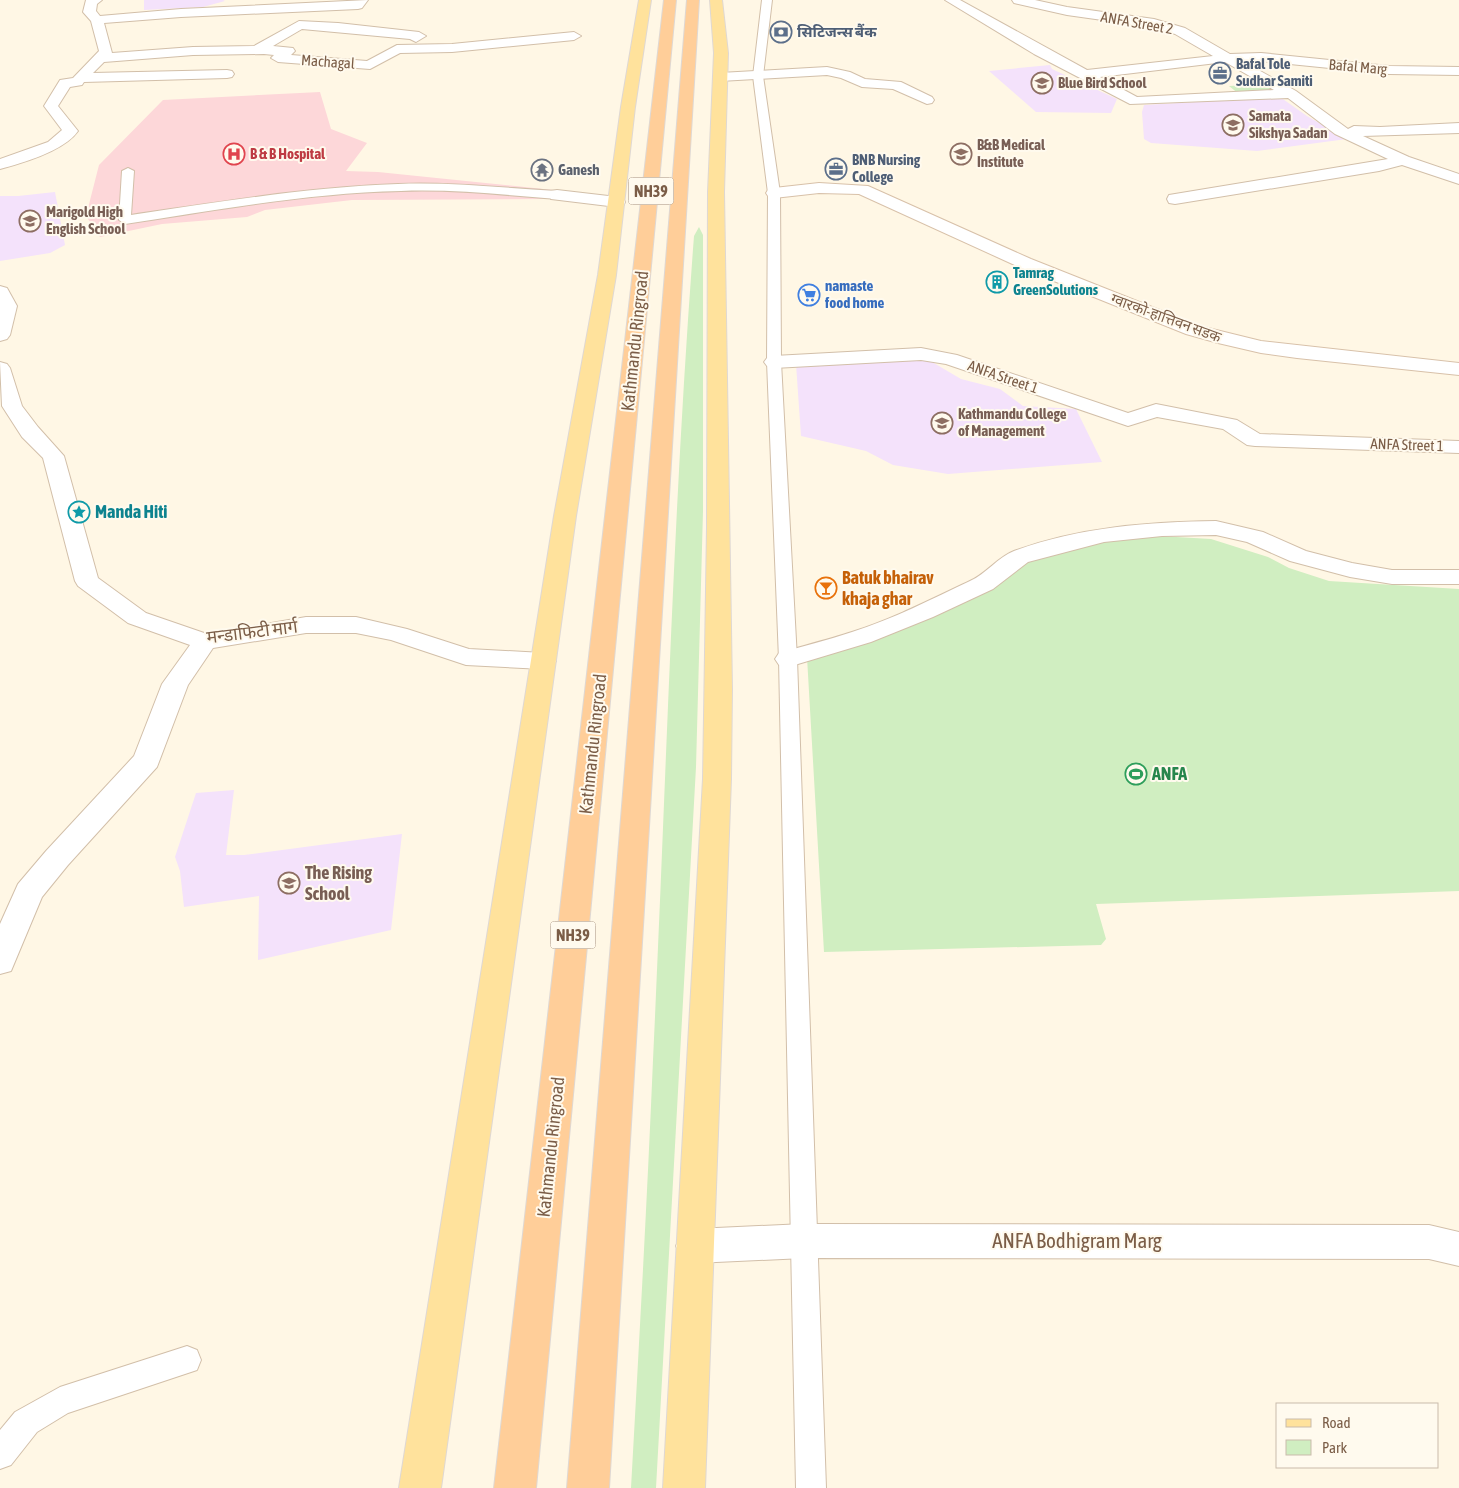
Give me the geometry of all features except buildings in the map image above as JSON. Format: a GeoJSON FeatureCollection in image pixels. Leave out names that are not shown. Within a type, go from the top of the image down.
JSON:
{"type":"FeatureCollection","features":[{"type":"Feature","properties":{"kind":"highway","name":"Kathmandu Ringroad"},"geometry":{"type":"LineString","coordinates":[[515,1488],[670,0]]}},
{"type":"Feature","properties":{"kind":"highway","name":"Kathmandu Ringroad"},"geometry":{"type":"LineString","coordinates":[[588,1488],[693,0]]}},
{"type":"Feature","properties":{"kind":"main road"},"geometry":{"type":"LineString","coordinates":[[420,1488],[565,516],[607,275],[628,107],[645,0]]}},
{"type":"Feature","properties":{"kind":"main road"},"geometry":{"type":"LineString","coordinates":[[684,1488],[717,779],[719,689],[716,309],[721,53],[716,0]]}},
{"type":"Feature","properties":{"kind":"street"},"geometry":{"type":"LineString","coordinates":[[0,164],[53,145],[70,131],[51,106],[66,83],[77,82],[106,52],[97,20],[89,12],[91,2],[96,0]]}},
{"type":"Feature","properties":{"kind":"street"},"geometry":{"type":"LineString","coordinates":[[951,0],[1083,75],[1135,102],[1292,94]]}},
{"type":"Feature","properties":{"kind":"street","name":"ANFA Street 2"},"geometry":{"type":"LineString","coordinates":[[1018,0],[1083,13],[1154,23],[1180,30],[1292,94],[1340,131],[1403,160],[1459,179]]}},
{"type":"Feature","properties":{"kind":"street"},"geometry":{"type":"LineString","coordinates":[[97,20],[181,13],[360,3]]}},
{"type":"Feature","properties":{"kind":"street"},"geometry":{"type":"LineString","coordinates":[[1144,6],[1154,23]]}},
{"type":"Feature","properties":{"kind":"street"},"geometry":{"type":"LineString","coordinates":[[259,50],[299,25],[338,27],[419,36],[397,49]]}},
{"type":"Feature","properties":{"kind":"street","name":"Machagal"},"geometry":{"type":"LineString","coordinates":[[99,58],[195,50],[259,50],[288,51],[278,58],[370,65],[397,49],[452,48],[574,36]]}},
{"type":"Feature","properties":{"kind":"street","name":"Bafal Marg"},"geometry":{"type":"LineString","coordinates":[[1083,75],[1228,58],[1261,57],[1389,70],[1459,71]]}},
{"type":"Feature","properties":{"kind":"street"},"geometry":{"type":"LineString","coordinates":[[720,77],[828,71],[845,75],[862,83],[896,85],[926,100]]}},
{"type":"Feature","properties":{"kind":"street"},"geometry":{"type":"LineString","coordinates":[[80,78],[227,74]]}},
{"type":"Feature","properties":{"kind":"street"},"geometry":{"type":"LineString","coordinates":[[1340,131],[1380,132],[1459,128]]}},
{"type":"Feature","properties":{"kind":"street"},"geometry":{"type":"LineString","coordinates":[[1174,199],[1379,166],[1403,160]]}},
{"type":"Feature","properties":{"kind":"street","name":"ग्वारको-हात्तिवन सडक"},"geometry":{"type":"LineString","coordinates":[[774,193],[819,188],[862,189],[1025,263],[1193,330],[1225,339],[1288,351],[1459,369]]}},
{"type":"Feature","properties":{"kind":"street"},"geometry":{"type":"LineString","coordinates":[[557,195],[617,202]]}},
{"type":"Feature","properties":{"kind":"street"},"geometry":{"type":"LineString","coordinates":[[0,292],[8,306],[0,335]]}},
{"type":"Feature","properties":{"kind":"street","name":"ANFA Street 1"},"geometry":{"type":"LineString","coordinates":[[774,362],[921,354],[950,359],[1128,420],[1156,410],[1230,424],[1255,440],[1459,447]]}},
{"type":"Feature","properties":{"kind":"street","name":"मन्डाफिटी मार्ग"},"geometry":{"type":"LineString","coordinates":[[0,368],[12,406],[30,432],[53,456],[87,581],[137,618],[205,642],[306,625],[356,625],[398,634],[466,658],[543,661]]}},
{"type":"Feature","properties":{"kind":"street"},"geometry":{"type":"LineString","coordinates":[[788,659],[862,637],[924,612],[984,584],[1020,557],[1048,548],[1104,535],[1162,529],[1216,528],[1255,537],[1298,556],[1350,570],[1392,577],[1459,577]]}},
{"type":"Feature","properties":{"kind":"street"},"geometry":{"type":"LineString","coordinates":[[0,962],[29,892],[57,858],[147,760],[175,684],[205,642]]}},
{"type":"Feature","properties":{"kind":"street","name":"ANFA Bodhigram Marg"},"geometry":{"type":"LineString","coordinates":[[695,1246],[804,1241],[1429,1242],[1459,1249]]}},
{"type":"Feature","properties":{"kind":"lane"},"geometry":{"type":"LineString","coordinates":[[768,0],[758,76],[774,193],[772,272],[774,362],[788,659],[811,1488]]}},
{"type":"Feature","properties":{"kind":"lane"},"geometry":{"type":"LineString","coordinates":[[128,171],[125,220],[263,200],[380,188],[440,187],[557,195]]}},
{"type":"Feature","properties":{"kind":"lane"},"geometry":{"type":"LineString","coordinates":[[0,1454],[26,1422],[60,1401],[188,1360]]}},
{"type":"Feature","properties":{"kind":"shaded area"},"geometry":{"type":"Polygon","coordinates":[[[144,0],[225,1],[203,7],[144,10],[144,0]]]}},
{"type":"Feature","properties":{"kind":"shaded area","name":"Blue Bird School"},"geometry":{"type":"Polygon","coordinates":[[[1050,65],[1052,69],[1117,99],[1111,113],[1036,112],[989,71],[1050,65]]]}},
{"type":"Feature","properties":{"kind":"shaded area","name":"B & B Hospital"},"geometry":{"type":"Polygon","coordinates":[[[320,92],[331,129],[367,143],[346,171],[378,172],[553,190],[546,199],[352,200],[265,210],[247,217],[162,224],[100,237],[86,216],[99,165],[163,100],[320,92]]]}},
{"type":"Feature","properties":{"kind":"shaded area","name":"Samata Sikshya Sadan"},"geometry":{"type":"Polygon","coordinates":[[[1280,97],[1307,116],[1347,139],[1257,151],[1151,143],[1144,139],[1142,112],[1144,105],[1280,97]]]}},
{"type":"Feature","properties":{"kind":"shaded area","name":"Marigold High English School"},"geometry":{"type":"Polygon","coordinates":[[[55,192],[65,245],[50,253],[0,261],[0,196],[55,192]]]}},
{"type":"Feature","properties":{"kind":"shaded area","name":"Kathmandu College of Management"},"geometry":{"type":"Polygon","coordinates":[[[927,359],[961,379],[1000,389],[1023,406],[1076,409],[1102,462],[948,474],[893,465],[866,451],[801,436],[796,364],[927,359]]]}},
{"type":"Feature","properties":{"kind":"shaded area","name":"The Rising School"},"geometry":{"type":"Polygon","coordinates":[[[234,790],[226,855],[244,855],[402,834],[391,930],[258,960],[259,896],[184,907],[180,871],[175,857],[196,793],[234,790]]]}},
{"type":"Feature","properties":{"kind":"green space"},"geometry":{"type":"Polygon","coordinates":[[[1267,84],[1280,91],[1239,94],[1229,86],[1267,84]]]}},
{"type":"Feature","properties":{"kind":"green space"},"geometry":{"type":"Polygon","coordinates":[[[699,227],[703,235],[703,511],[696,767],[656,1488],[631,1488],[648,1167],[670,648],[681,442],[694,236],[699,227]]]}},
{"type":"Feature","properties":{"kind":"green space","name":"ANFA"},"geometry":{"type":"Polygon","coordinates":[[[1159,536],[1211,539],[1268,557],[1289,568],[1329,581],[1459,589],[1459,891],[1096,904],[1106,939],[1101,945],[824,952],[807,657],[1037,557],[1098,542],[1159,536]]]}},
{"type":"Feature","properties":{"kind":"place","name":"सिटिजन्स बैंक"},"geometry":{"type":"Point","coordinates":[781,32]}},
{"type":"Feature","properties":{"kind":"place","name":"Bafal Tole Sudhar Samiti"},"geometry":{"type":"Point","coordinates":[1220,73]}},
{"type":"Feature","properties":{"kind":"place","name":"Blue Bird School"},"geometry":{"type":"Point","coordinates":[1042,83]}},
{"type":"Feature","properties":{"kind":"place","name":"Samata Sikshya Sadan"},"geometry":{"type":"Point","coordinates":[1233,125]}},
{"type":"Feature","properties":{"kind":"place","name":"B & B Hospital"},"geometry":{"type":"Point","coordinates":[234,154]}},
{"type":"Feature","properties":{"kind":"place","name":"B&B Medical Institute"},"geometry":{"type":"Point","coordinates":[961,154]}},
{"type":"Feature","properties":{"kind":"place","name":"BNB Nursing College"},"geometry":{"type":"Point","coordinates":[836,169]}},
{"type":"Feature","properties":{"kind":"place","name":"Ganesh"},"geometry":{"type":"Point","coordinates":[542,170]}},
{"type":"Feature","properties":{"kind":"place","name":"Marigold High English School"},"geometry":{"type":"Point","coordinates":[30,221]}},
{"type":"Feature","properties":{"kind":"place","name":"Tamrag GreenSolutions"},"geometry":{"type":"Point","coordinates":[997,282]}},
{"type":"Feature","properties":{"kind":"place","name":"namaste food home"},"geometry":{"type":"Point","coordinates":[809,295]}},
{"type":"Feature","properties":{"kind":"place","name":"Kathmandu College of Management"},"geometry":{"type":"Point","coordinates":[942,423]}},
{"type":"Feature","properties":{"kind":"place","name":"Manda Hiti"},"geometry":{"type":"Point","coordinates":[79,512]}},
{"type":"Feature","properties":{"kind":"place","name":"Batuk bhairav khaja ghar"},"geometry":{"type":"Point","coordinates":[826,588]}},
{"type":"Feature","properties":{"kind":"place","name":"ANFA"},"geometry":{"type":"Point","coordinates":[1136,774]}},
{"type":"Feature","properties":{"kind":"place","name":"The Rising School"},"geometry":{"type":"Point","coordinates":[289,883]}}]}
